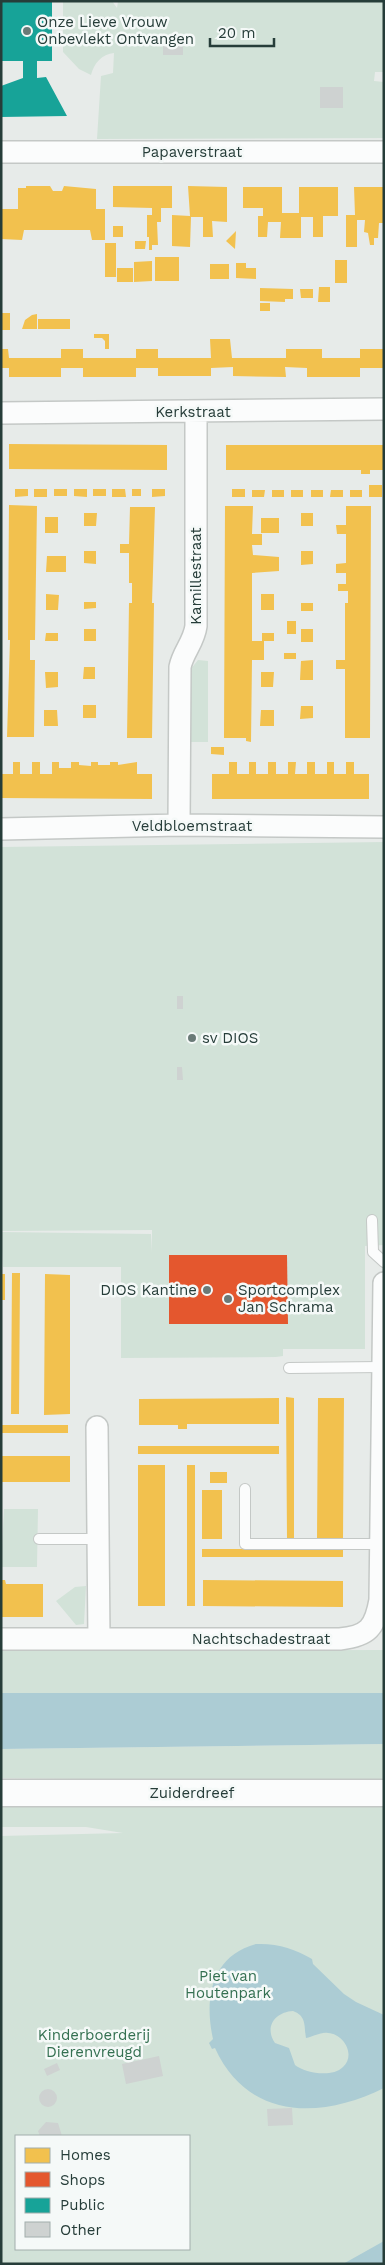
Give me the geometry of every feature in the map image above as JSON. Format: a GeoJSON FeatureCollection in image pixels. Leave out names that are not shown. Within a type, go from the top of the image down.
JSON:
{"type":"FeatureCollection","features":[{"type":"Feature","properties":{"kind":"street","name":"Papaverstraat"},"geometry":{"type":"LineString","coordinates":[[1,152],[384,152]]}},
{"type":"Feature","properties":{"kind":"street","name":"Kerkstraat"},"geometry":{"type":"LineString","coordinates":[[1,413],[384,410]]}},
{"type":"Feature","properties":{"kind":"street","name":"Kamillestraat"},"geometry":{"type":"LineString","coordinates":[[178,825],[180,667],[182,657],[194,640],[196,626],[196,412]]}},
{"type":"Feature","properties":{"kind":"street","name":"Veldbloemstraat"},"geometry":{"type":"LineString","coordinates":[[1,828],[178,825],[384,827]]}},
{"type":"Feature","properties":{"kind":"street","name":"Nachtschadestraat"},"geometry":{"type":"LineString","coordinates":[[1,1639],[331,1639],[355,1636],[374,1625],[380,1600],[382,1580],[380,1544],[381,1367],[384,1282]]}},
{"type":"Feature","properties":{"kind":"street"},"geometry":{"type":"LineString","coordinates":[[97,1427],[99,1639]]}},
{"type":"Feature","properties":{"kind":"street","name":"Zuiderdreef"},"geometry":{"type":"LineString","coordinates":[[1,1793],[384,1793]]}},
{"type":"Feature","properties":{"kind":"lane"},"geometry":{"type":"LineString","coordinates":[[372,1220],[373,1252],[384,1262]]}},
{"type":"Feature","properties":{"kind":"lane"},"geometry":{"type":"LineString","coordinates":[[289,1368],[381,1367]]}},
{"type":"Feature","properties":{"kind":"lane"},"geometry":{"type":"LineString","coordinates":[[245,1489],[245,1544],[380,1544]]}},
{"type":"Feature","properties":{"kind":"lane"},"geometry":{"type":"LineString","coordinates":[[39,1539],[98,1539]]}},
{"type":"Feature","properties":{"kind":"green space"},"geometry":{"type":"Polygon","coordinates":[[[63,1],[112,1],[117,8],[118,1],[384,1],[384,72],[375,72],[374,81],[384,82],[384,138],[97,139],[101,76],[113,73],[114,53],[106,55],[99,60],[91,75],[79,69],[63,52],[63,1]]]}},
{"type":"Feature","properties":{"kind":"green space"},"geometry":{"type":"Polygon","coordinates":[[[198,660],[208,661],[208,742],[185,742],[186,675],[198,660]]]}},
{"type":"Feature","properties":{"kind":"green space","name":"sv DIOS"},"geometry":{"type":"Polygon","coordinates":[[[384,842],[384,1245],[365,1246],[365,1349],[283,1349],[283,1356],[276,1357],[121,1358],[121,1267],[3,1267],[1,1232],[151,1234],[152,1252],[152,1230],[1,1231],[1,847],[384,842]]]}},
{"type":"Feature","properties":{"kind":"green space"},"geometry":{"type":"Polygon","coordinates":[[[4,1509],[38,1509],[37,1567],[1,1567],[4,1509]]]}},
{"type":"Feature","properties":{"kind":"green space"},"geometry":{"type":"Polygon","coordinates":[[[86,1586],[84,1624],[76,1625],[56,1601],[75,1587],[86,1586]]]}},
{"type":"Feature","properties":{"kind":"green space"},"geometry":{"type":"Polygon","coordinates":[[[384,1650],[384,1693],[1,1693],[1,1651],[384,1650]]]}},
{"type":"Feature","properties":{"kind":"green space"},"geometry":{"type":"Polygon","coordinates":[[[384,1744],[384,1780],[252,1781],[1,1778],[1,1749],[384,1744]]]}},
{"type":"Feature","properties":{"kind":"green space","name":"Piet van Houtenpark"},"geometry":{"type":"Polygon","coordinates":[[[1,1804],[384,1805],[384,2264],[1,2264],[1,1836],[123,1833],[86,1827],[1,1827],[1,1804]]]}},
{"type":"Feature","properties":{"kind":"water"},"geometry":{"type":"Polygon","coordinates":[[[1,1693],[384,1693],[384,1744],[1,1749],[1,1693]]]}},
{"type":"Feature","properties":{"kind":"water"},"geometry":{"type":"Polygon","coordinates":[[[256,1944],[264,1944],[286,1947],[299,1952],[312,1959],[313,1964],[344,1994],[356,2002],[384,2015],[384,2088],[336,2105],[312,2108],[289,2107],[267,2101],[247,2089],[229,2072],[215,2048],[212,2049],[209,2043],[213,2039],[210,2024],[211,1995],[214,1981],[220,1969],[229,1958],[241,1950],[256,1944]],[[293,2011],[281,2014],[273,2021],[271,2031],[275,2043],[289,2048],[295,2065],[299,2068],[312,2072],[326,2073],[343,2067],[347,2062],[348,2051],[343,2041],[334,2034],[328,2033],[306,2038],[303,2019],[293,2011]]]}},
{"type":"Feature","properties":{"kind":"water"},"geometry":{"type":"Polygon","coordinates":[[[384,2241],[384,2264],[343,2264],[384,2241]]]}},
{"type":"Feature","properties":{"kind":"building: Homes"},"geometry":{"type":"Polygon","coordinates":[[[26,186],[50,186],[53,191],[62,191],[64,186],[96,189],[96,209],[105,209],[105,240],[92,240],[90,230],[24,230],[22,240],[1,239],[1,209],[18,209],[18,188],[26,188],[26,186]]]}},
{"type":"Feature","properties":{"kind":"building: Homes"},"geometry":{"type":"Polygon","coordinates":[[[113,186],[172,186],[172,208],[161,208],[161,222],[157,222],[158,245],[152,245],[152,250],[149,250],[149,237],[147,237],[147,215],[152,215],[152,208],[113,207],[113,186]]]}},
{"type":"Feature","properties":{"kind":"building: Homes"},"geometry":{"type":"Polygon","coordinates":[[[188,186],[227,187],[227,222],[212,221],[213,237],[203,237],[203,217],[191,217],[190,247],[172,246],[172,215],[190,216],[188,186]]]}},
{"type":"Feature","properties":{"kind":"building: Homes"},"geometry":{"type":"Polygon","coordinates":[[[243,187],[282,187],[282,213],[299,213],[299,187],[338,187],[338,216],[323,216],[323,237],[313,237],[313,217],[301,217],[301,238],[280,238],[281,222],[268,222],[267,237],[258,237],[258,216],[263,216],[263,208],[243,208],[243,187]]]}},
{"type":"Feature","properties":{"kind":"building: Homes"},"geometry":{"type":"Polygon","coordinates":[[[354,187],[384,187],[384,223],[379,223],[378,238],[374,238],[374,245],[370,245],[368,233],[364,232],[365,220],[357,220],[357,247],[346,247],[346,215],[355,215],[354,187]]]}},
{"type":"Feature","properties":{"kind":"building: Homes"},"geometry":{"type":"Polygon","coordinates":[[[113,226],[123,226],[123,237],[113,237],[113,226]]]}},
{"type":"Feature","properties":{"kind":"building: Homes"},"geometry":{"type":"Polygon","coordinates":[[[236,231],[235,249],[226,241],[236,231]]]}},
{"type":"Feature","properties":{"kind":"building: Homes"},"geometry":{"type":"Polygon","coordinates":[[[135,241],[146,241],[145,249],[135,249],[135,241]]]}},
{"type":"Feature","properties":{"kind":"building: Homes"},"geometry":{"type":"Polygon","coordinates":[[[105,243],[116,243],[116,277],[105,277],[105,243]]]}},
{"type":"Feature","properties":{"kind":"building: Homes"},"geometry":{"type":"Polygon","coordinates":[[[155,257],[179,257],[179,281],[155,281],[155,257]]]}},
{"type":"Feature","properties":{"kind":"building: Homes"},"geometry":{"type":"Polygon","coordinates":[[[335,260],[347,260],[347,283],[335,283],[335,260]]]}},
{"type":"Feature","properties":{"kind":"building: Homes"},"geometry":{"type":"Polygon","coordinates":[[[152,261],[152,281],[134,282],[134,262],[152,261]]]}},
{"type":"Feature","properties":{"kind":"building: Homes"},"geometry":{"type":"Polygon","coordinates":[[[236,263],[246,263],[246,268],[256,268],[256,279],[236,278],[236,263]]]}},
{"type":"Feature","properties":{"kind":"building: Homes"},"geometry":{"type":"Polygon","coordinates":[[[210,264],[229,264],[229,279],[210,279],[210,264]]]}},
{"type":"Feature","properties":{"kind":"building: Homes"},"geometry":{"type":"Polygon","coordinates":[[[117,268],[133,268],[133,282],[117,282],[117,268]]]}},
{"type":"Feature","properties":{"kind":"building: Homes"},"geometry":{"type":"Polygon","coordinates":[[[319,287],[330,287],[330,302],[318,302],[319,287]]]}},
{"type":"Feature","properties":{"kind":"building: Homes"},"geometry":{"type":"Polygon","coordinates":[[[260,288],[293,289],[293,299],[285,299],[285,302],[260,301],[260,288]]]}},
{"type":"Feature","properties":{"kind":"building: Homes"},"geometry":{"type":"Polygon","coordinates":[[[300,289],[313,289],[313,298],[301,298],[300,289]]]}},
{"type":"Feature","properties":{"kind":"building: Homes"},"geometry":{"type":"Polygon","coordinates":[[[260,303],[270,303],[270,311],[260,311],[260,303]]]}},
{"type":"Feature","properties":{"kind":"building: Homes"},"geometry":{"type":"Polygon","coordinates":[[[1,313],[10,313],[10,330],[1,330],[1,313]]]}},
{"type":"Feature","properties":{"kind":"building: Homes"},"geometry":{"type":"Polygon","coordinates":[[[37,314],[37,329],[22,329],[25,320],[37,314]]]}},
{"type":"Feature","properties":{"kind":"building: Homes"},"geometry":{"type":"Polygon","coordinates":[[[38,319],[70,319],[70,329],[38,329],[38,319]]]}},
{"type":"Feature","properties":{"kind":"building: Homes"},"geometry":{"type":"Polygon","coordinates":[[[94,334],[109,334],[109,349],[105,349],[105,341],[102,338],[94,338],[94,334]]]}},
{"type":"Feature","properties":{"kind":"building: Homes"},"geometry":{"type":"Polygon","coordinates":[[[210,339],[230,339],[232,358],[286,358],[286,349],[322,349],[322,358],[360,358],[360,349],[384,349],[384,368],[360,368],[360,377],[307,377],[307,368],[285,367],[286,377],[233,376],[233,367],[211,368],[211,376],[158,376],[158,368],[136,368],[136,377],[83,377],[83,368],[61,368],[61,377],[9,377],[9,368],[1,368],[1,349],[8,349],[9,358],[61,358],[61,349],[83,349],[83,358],[136,358],[136,349],[158,349],[158,358],[211,358],[210,339]]]}},
{"type":"Feature","properties":{"kind":"building: Homes"},"geometry":{"type":"Polygon","coordinates":[[[9,444],[167,445],[167,470],[9,469],[9,444]]]}},
{"type":"Feature","properties":{"kind":"building: Homes"},"geometry":{"type":"Polygon","coordinates":[[[226,445],[383,445],[383,470],[370,470],[370,474],[361,474],[361,470],[226,470],[226,445]]]}},
{"type":"Feature","properties":{"kind":"building: Homes"},"geometry":{"type":"Polygon","coordinates":[[[369,485],[382,485],[382,497],[369,497],[369,485]]]}},
{"type":"Feature","properties":{"kind":"building: Homes"},"geometry":{"type":"Polygon","coordinates":[[[15,489],[28,489],[28,496],[15,497],[15,489]]]}},
{"type":"Feature","properties":{"kind":"building: Homes"},"geometry":{"type":"Polygon","coordinates":[[[34,489],[47,489],[47,497],[34,497],[34,489]]]}},
{"type":"Feature","properties":{"kind":"building: Homes"},"geometry":{"type":"Polygon","coordinates":[[[54,489],[67,489],[67,496],[54,496],[54,489]]]}},
{"type":"Feature","properties":{"kind":"building: Homes"},"geometry":{"type":"Polygon","coordinates":[[[74,489],[87,489],[87,497],[74,496],[74,489]]]}},
{"type":"Feature","properties":{"kind":"building: Homes"},"geometry":{"type":"Polygon","coordinates":[[[93,489],[106,489],[106,496],[93,496],[93,489]]]}},
{"type":"Feature","properties":{"kind":"building: Homes"},"geometry":{"type":"Polygon","coordinates":[[[112,489],[125,489],[126,497],[112,497],[112,489]]]}},
{"type":"Feature","properties":{"kind":"building: Homes"},"geometry":{"type":"Polygon","coordinates":[[[132,489],[141,489],[141,496],[132,496],[132,489]]]}},
{"type":"Feature","properties":{"kind":"building: Homes"},"geometry":{"type":"Polygon","coordinates":[[[152,489],[165,489],[165,496],[152,497],[152,489]]]}},
{"type":"Feature","properties":{"kind":"building: Homes"},"geometry":{"type":"Polygon","coordinates":[[[232,489],[245,489],[245,497],[232,497],[232,489]]]}},
{"type":"Feature","properties":{"kind":"building: Homes"},"geometry":{"type":"Polygon","coordinates":[[[252,490],[265,490],[264,497],[252,497],[252,490]]]}},
{"type":"Feature","properties":{"kind":"building: Homes"},"geometry":{"type":"Polygon","coordinates":[[[272,490],[284,490],[284,497],[272,497],[272,490]]]}},
{"type":"Feature","properties":{"kind":"building: Homes"},"geometry":{"type":"Polygon","coordinates":[[[291,490],[303,490],[303,497],[291,497],[291,490]]]}},
{"type":"Feature","properties":{"kind":"building: Homes"},"geometry":{"type":"Polygon","coordinates":[[[311,490],[323,490],[323,497],[311,497],[311,490]]]}},
{"type":"Feature","properties":{"kind":"building: Homes"},"geometry":{"type":"Polygon","coordinates":[[[331,490],[343,490],[343,497],[330,497],[331,490]]]}},
{"type":"Feature","properties":{"kind":"building: Homes"},"geometry":{"type":"Polygon","coordinates":[[[350,490],[362,490],[362,497],[350,497],[350,490]]]}},
{"type":"Feature","properties":{"kind":"building: Homes"},"geometry":{"type":"Polygon","coordinates":[[[9,505],[37,506],[35,640],[30,640],[30,660],[35,660],[34,737],[7,737],[10,640],[8,640],[9,505]]]}},
{"type":"Feature","properties":{"kind":"building: Homes"},"geometry":{"type":"Polygon","coordinates":[[[225,506],[253,506],[252,534],[262,534],[262,545],[252,545],[253,555],[279,557],[279,571],[252,573],[252,641],[262,641],[262,633],[274,633],[274,641],[264,641],[264,660],[252,660],[251,742],[246,741],[246,738],[224,738],[225,506]]]}},
{"type":"Feature","properties":{"kind":"building: Homes"},"geometry":{"type":"Polygon","coordinates":[[[346,506],[371,506],[370,738],[345,738],[345,669],[336,669],[336,660],[345,660],[345,603],[348,603],[348,591],[338,591],[338,584],[346,584],[346,573],[336,573],[336,564],[346,563],[346,534],[337,534],[336,525],[346,525],[346,506]]]}},
{"type":"Feature","properties":{"kind":"building: Homes"},"geometry":{"type":"Polygon","coordinates":[[[130,507],[155,507],[152,603],[154,603],[152,738],[127,738],[129,603],[132,603],[132,583],[129,583],[129,553],[120,553],[120,544],[129,544],[130,507]]]}},
{"type":"Feature","properties":{"kind":"building: Homes"},"geometry":{"type":"Polygon","coordinates":[[[84,513],[97,513],[96,526],[84,526],[84,513]]]}},
{"type":"Feature","properties":{"kind":"building: Homes"},"geometry":{"type":"Polygon","coordinates":[[[301,513],[313,513],[313,526],[301,526],[301,513]]]}},
{"type":"Feature","properties":{"kind":"building: Homes"},"geometry":{"type":"Polygon","coordinates":[[[45,517],[58,517],[58,533],[45,533],[45,517]]]}},
{"type":"Feature","properties":{"kind":"building: Homes"},"geometry":{"type":"Polygon","coordinates":[[[261,518],[279,518],[279,533],[261,533],[261,518]]]}},
{"type":"Feature","properties":{"kind":"building: Homes"},"geometry":{"type":"Polygon","coordinates":[[[84,551],[96,551],[96,564],[84,563],[84,551]]]}},
{"type":"Feature","properties":{"kind":"building: Homes"},"geometry":{"type":"Polygon","coordinates":[[[301,551],[313,551],[313,564],[301,565],[301,551]]]}},
{"type":"Feature","properties":{"kind":"building: Homes"},"geometry":{"type":"Polygon","coordinates":[[[47,556],[66,556],[66,572],[46,572],[47,556]]]}},
{"type":"Feature","properties":{"kind":"building: Homes"},"geometry":{"type":"Polygon","coordinates":[[[46,594],[59,595],[58,610],[46,610],[46,594]]]}},
{"type":"Feature","properties":{"kind":"building: Homes"},"geometry":{"type":"Polygon","coordinates":[[[261,594],[274,594],[274,610],[261,610],[261,594]]]}},
{"type":"Feature","properties":{"kind":"building: Homes"},"geometry":{"type":"Polygon","coordinates":[[[84,602],[96,602],[96,608],[84,609],[84,602]]]}},
{"type":"Feature","properties":{"kind":"building: Homes"},"geometry":{"type":"Polygon","coordinates":[[[301,603],[313,603],[313,611],[301,611],[301,603]]]}},
{"type":"Feature","properties":{"kind":"building: Homes"},"geometry":{"type":"Polygon","coordinates":[[[287,621],[296,621],[296,634],[287,634],[287,621]]]}},
{"type":"Feature","properties":{"kind":"building: Homes"},"geometry":{"type":"Polygon","coordinates":[[[84,629],[96,629],[96,641],[84,641],[84,629]]]}},
{"type":"Feature","properties":{"kind":"building: Homes"},"geometry":{"type":"Polygon","coordinates":[[[301,629],[313,629],[313,642],[301,642],[301,629]]]}},
{"type":"Feature","properties":{"kind":"building: Homes"},"geometry":{"type":"Polygon","coordinates":[[[46,633],[58,633],[58,641],[45,641],[46,633]]]}},
{"type":"Feature","properties":{"kind":"building: Homes"},"geometry":{"type":"Polygon","coordinates":[[[284,653],[296,653],[296,659],[284,659],[284,653]]]}},
{"type":"Feature","properties":{"kind":"building: Homes"},"geometry":{"type":"Polygon","coordinates":[[[313,660],[313,680],[300,680],[301,661],[313,660]]]}},
{"type":"Feature","properties":{"kind":"building: Homes"},"geometry":{"type":"Polygon","coordinates":[[[84,667],[95,667],[95,679],[83,679],[84,667]]]}},
{"type":"Feature","properties":{"kind":"building: Homes"},"geometry":{"type":"Polygon","coordinates":[[[45,672],[58,672],[58,687],[46,688],[45,672]]]}},
{"type":"Feature","properties":{"kind":"building: Homes"},"geometry":{"type":"Polygon","coordinates":[[[261,672],[274,672],[273,687],[261,687],[261,672]]]}},
{"type":"Feature","properties":{"kind":"building: Homes"},"geometry":{"type":"Polygon","coordinates":[[[83,705],[96,705],[96,718],[83,718],[83,705]]]}},
{"type":"Feature","properties":{"kind":"building: Homes"},"geometry":{"type":"Polygon","coordinates":[[[301,706],[313,706],[313,718],[300,719],[301,706]]]}},
{"type":"Feature","properties":{"kind":"building: Homes"},"geometry":{"type":"Polygon","coordinates":[[[44,710],[57,710],[58,726],[44,726],[44,710]]]}},
{"type":"Feature","properties":{"kind":"building: Homes"},"geometry":{"type":"Polygon","coordinates":[[[261,710],[274,710],[274,726],[260,726],[261,710]]]}},
{"type":"Feature","properties":{"kind":"building: Homes"},"geometry":{"type":"Polygon","coordinates":[[[211,747],[224,747],[224,755],[211,754],[211,747]]]}},
{"type":"Feature","properties":{"kind":"building: Homes"},"geometry":{"type":"Polygon","coordinates":[[[13,762],[20,762],[20,774],[32,774],[32,762],[40,762],[40,774],[52,774],[52,762],[59,762],[59,768],[71,768],[71,762],[79,762],[79,765],[91,766],[91,762],[98,762],[98,765],[110,765],[110,762],[118,762],[118,765],[137,762],[137,774],[152,774],[152,799],[1,798],[1,774],[13,774],[13,762]]]}},
{"type":"Feature","properties":{"kind":"building: Homes"},"geometry":{"type":"Polygon","coordinates":[[[229,762],[237,762],[237,774],[249,774],[249,762],[256,762],[256,774],[268,774],[268,762],[276,762],[276,774],[288,774],[288,762],[296,762],[295,774],[307,774],[307,762],[315,762],[315,774],[327,774],[327,762],[334,762],[334,774],[346,774],[346,762],[354,762],[354,774],[369,774],[369,799],[212,799],[212,774],[229,774],[229,762]]]}},
{"type":"Feature","properties":{"kind":"building: Homes"},"geometry":{"type":"Polygon","coordinates":[[[12,1273],[20,1273],[19,1414],[11,1414],[12,1273]]]}},
{"type":"Feature","properties":{"kind":"building: Homes"},"geometry":{"type":"Polygon","coordinates":[[[1,1274],[5,1274],[5,1300],[1,1300],[1,1274]]]}},
{"type":"Feature","properties":{"kind":"building: Homes"},"geometry":{"type":"Polygon","coordinates":[[[45,1274],[70,1275],[70,1414],[44,1415],[45,1274]]]}},
{"type":"Feature","properties":{"kind":"building: Homes"},"geometry":{"type":"Polygon","coordinates":[[[286,1397],[294,1398],[294,1539],[287,1539],[286,1397]]]}},
{"type":"Feature","properties":{"kind":"building: Homes"},"geometry":{"type":"Polygon","coordinates":[[[279,1398],[279,1424],[187,1424],[187,1429],[178,1429],[178,1425],[139,1425],[139,1399],[279,1398]]]}},
{"type":"Feature","properties":{"kind":"building: Homes"},"geometry":{"type":"Polygon","coordinates":[[[318,1398],[344,1398],[343,1539],[317,1539],[318,1398]]]}},
{"type":"Feature","properties":{"kind":"building: Homes"},"geometry":{"type":"Polygon","coordinates":[[[1,1425],[68,1425],[68,1433],[1,1433],[1,1425]]]}},
{"type":"Feature","properties":{"kind":"building: Homes"},"geometry":{"type":"Polygon","coordinates":[[[138,1446],[279,1446],[279,1454],[138,1454],[138,1446]]]}},
{"type":"Feature","properties":{"kind":"building: Homes"},"geometry":{"type":"Polygon","coordinates":[[[1,1456],[70,1456],[70,1482],[1,1482],[1,1456]]]}},
{"type":"Feature","properties":{"kind":"building: Homes"},"geometry":{"type":"Polygon","coordinates":[[[138,1465],[165,1465],[165,1606],[138,1606],[138,1465]]]}},
{"type":"Feature","properties":{"kind":"building: Homes"},"geometry":{"type":"Polygon","coordinates":[[[187,1465],[195,1465],[195,1606],[187,1606],[187,1465]]]}},
{"type":"Feature","properties":{"kind":"building: Homes"},"geometry":{"type":"Polygon","coordinates":[[[210,1472],[227,1472],[227,1483],[210,1483],[210,1472]]]}},
{"type":"Feature","properties":{"kind":"building: Homes"},"geometry":{"type":"Polygon","coordinates":[[[202,1490],[222,1490],[222,1539],[202,1539],[202,1490]]]}},
{"type":"Feature","properties":{"kind":"building: Homes"},"geometry":{"type":"Polygon","coordinates":[[[202,1549],[343,1549],[343,1557],[202,1557],[202,1549]]]}},
{"type":"Feature","properties":{"kind":"building: Homes"},"geometry":{"type":"Polygon","coordinates":[[[1,1580],[5,1580],[6,1584],[43,1584],[43,1617],[1,1617],[1,1580]]]}},
{"type":"Feature","properties":{"kind":"building: Homes"},"geometry":{"type":"Polygon","coordinates":[[[203,1580],[343,1581],[343,1607],[203,1606],[203,1580]]]}},
{"type":"Feature","properties":{"kind":"building: Shops","name":"Sportcomplex Jan Schrama"},"geometry":{"type":"Polygon","coordinates":[[[169,1255],[287,1255],[288,1324],[169,1324],[169,1255]]]}},
{"type":"Feature","properties":{"kind":"building: Public","name":"Onze Lieve Vrouw Onbevlekt Ontvangen"},"geometry":{"type":"Polygon","coordinates":[[[1,1],[52,1],[52,61],[37,61],[37,78],[46,77],[67,116],[1,117],[1,86],[23,78],[23,61],[1,61],[1,1]]]}},
{"type":"Feature","properties":{"kind":"building: Other"},"geometry":{"type":"Polygon","coordinates":[[[163,38],[183,38],[183,55],[163,55],[163,38]]]}},
{"type":"Feature","properties":{"kind":"building: Other"},"geometry":{"type":"Polygon","coordinates":[[[320,87],[343,87],[343,108],[320,108],[320,87]]]}},
{"type":"Feature","properties":{"kind":"building: Other"},"geometry":{"type":"Polygon","coordinates":[[[177,996],[183,996],[183,1009],[177,1009],[177,996]]]}},
{"type":"Feature","properties":{"kind":"building: Other"},"geometry":{"type":"Polygon","coordinates":[[[177,1067],[182,1067],[183,1080],[177,1080],[177,1067]]]}},
{"type":"Feature","properties":{"kind":"building: Other"},"geometry":{"type":"Polygon","coordinates":[[[159,2056],[163,2076],[126,2084],[122,2064],[159,2056]]]}},
{"type":"Feature","properties":{"kind":"building: Other"},"geometry":{"type":"Polygon","coordinates":[[[57,2063],[60,2070],[47,2076],[44,2069],[57,2063]]]}},
{"type":"Feature","properties":{"kind":"building: Other"},"geometry":{"type":"Polygon","coordinates":[[[48,2089],[54,2092],[57,2098],[54,2104],[48,2107],[42,2104],[39,2098],[42,2092],[48,2089]]]}},
{"type":"Feature","properties":{"kind":"building: Other"},"geometry":{"type":"Polygon","coordinates":[[[292,2108],[293,2125],[268,2126],[267,2109],[292,2108]]]}},
{"type":"Feature","properties":{"kind":"building: Other"},"geometry":{"type":"Polygon","coordinates":[[[46,2122],[58,2123],[62,2135],[40,2135],[38,2131],[46,2122]]]}},
{"type":"Feature","properties":{"kind":"place","name":"Onze Lieve Vrouw Onbevlekt Ontvangen"},"geometry":{"type":"Point","coordinates":[27,31]}},
{"type":"Feature","properties":{"kind":"place","name":"sv DIOS"},"geometry":{"type":"Point","coordinates":[192,1038]}},
{"type":"Feature","properties":{"kind":"place","name":"DIOS Kantine"},"geometry":{"type":"Point","coordinates":[207,1290]}},
{"type":"Feature","properties":{"kind":"place","name":"Sportcomplex Jan Schrama"},"geometry":{"type":"Point","coordinates":[228,1299]}},
{"type":"Feature","properties":{"kind":"park label","name":"Kinderboerderij Dierenvreugd"},"geometry":{"type":"Point","coordinates":[94,2044]}}]}
